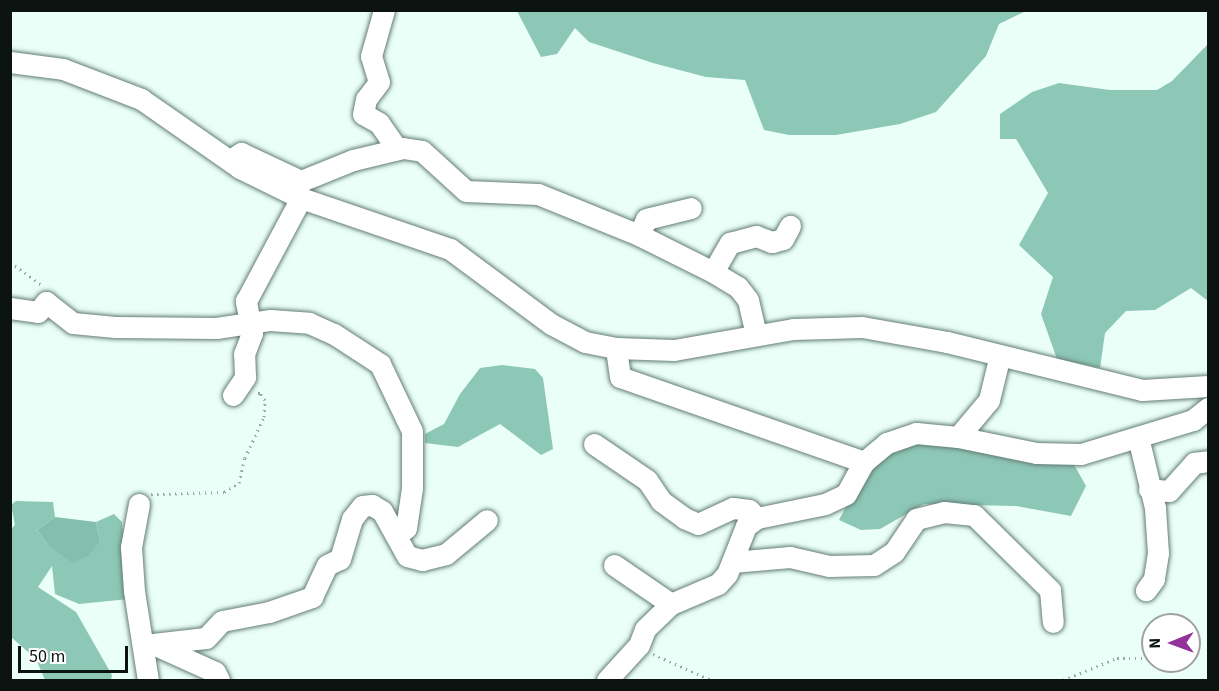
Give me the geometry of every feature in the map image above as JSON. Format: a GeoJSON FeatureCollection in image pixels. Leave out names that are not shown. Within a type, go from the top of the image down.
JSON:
{"type":"FeatureCollection","features":[{"type":"Feature","properties":{"kind":"street"},"geometry":{"type":"LineString","coordinates":[[384,10],[371,56],[379,82],[366,99],[363,114],[379,123],[397,149]]}},
{"type":"Feature","properties":{"kind":"street"},"geometry":{"type":"LineString","coordinates":[[10,62],[63,69],[141,99],[229,161],[301,198],[450,249],[551,324],[585,342],[616,348],[674,350],[756,335],[862,327],[1000,355],[1142,390],[1209,386]]}},
{"type":"Feature","properties":{"kind":"street"},"geometry":{"type":"LineString","coordinates":[[229,161],[241,153],[301,181],[353,160],[397,149],[422,151],[466,191],[538,194],[639,235],[713,272],[738,287],[748,300],[756,335]]}},
{"type":"Feature","properties":{"kind":"street"},"geometry":{"type":"LineString","coordinates":[[233,395],[245,377],[244,354],[252,333],[246,301],[301,198]]}},
{"type":"Feature","properties":{"kind":"street"},"geometry":{"type":"LineString","coordinates":[[639,235],[646,219],[691,208]]}},
{"type":"Feature","properties":{"kind":"street"},"geometry":{"type":"LineString","coordinates":[[713,272],[730,243],[756,236],[772,242],[783,239],[790,225]]}},
{"type":"Feature","properties":{"kind":"street"},"geometry":{"type":"LineString","coordinates":[[10,308],[38,312],[46,302],[73,323],[115,327],[216,328],[249,321],[309,323],[380,364],[412,431],[412,488],[406,528],[397,535]]}},
{"type":"Feature","properties":{"kind":"street"},"geometry":{"type":"LineString","coordinates":[[616,348],[620,377],[864,462]]}},
{"type":"Feature","properties":{"kind":"street"},"geometry":{"type":"LineString","coordinates":[[958,437],[989,400],[1000,355]]}},
{"type":"Feature","properties":{"kind":"street"},"geometry":{"type":"LineString","coordinates":[[607,681],[639,645],[645,629],[671,604],[718,584],[732,562],[746,526],[757,518],[825,504],[846,494],[864,462],[887,443],[916,433],[958,437],[1036,453],[1080,454],[1193,420],[1209,408]]}},
{"type":"Feature","properties":{"kind":"street"},"geometry":{"type":"LineString","coordinates":[[1138,437],[1155,508],[1158,553],[1154,579],[1146,590]]}},
{"type":"Feature","properties":{"kind":"street"},"geometry":{"type":"LineString","coordinates":[[594,444],[646,480],[661,501],[684,518],[698,524],[733,508],[749,510],[757,518]]}},
{"type":"Feature","properties":{"kind":"street"},"geometry":{"type":"LineString","coordinates":[[1149,489],[1169,491],[1194,463],[1209,461]]}},
{"type":"Feature","properties":{"kind":"street"},"geometry":{"type":"LineString","coordinates":[[139,504],[131,547],[148,645],[148,681]]}},
{"type":"Feature","properties":{"kind":"street"},"geometry":{"type":"LineString","coordinates":[[148,645],[206,638],[222,621],[268,612],[312,597],[327,565],[340,559],[352,519],[362,506],[372,505],[382,511],[407,556],[422,560],[446,555],[487,520]]}},
{"type":"Feature","properties":{"kind":"street"},"geometry":{"type":"LineString","coordinates":[[732,562],[790,557],[829,566],[874,565],[894,552],[916,519],[944,512],[974,515],[1050,590],[1053,622]]}},
{"type":"Feature","properties":{"kind":"street"},"geometry":{"type":"LineString","coordinates":[[614,565],[671,604]]}},
{"type":"Feature","properties":{"kind":"street"},"geometry":{"type":"LineString","coordinates":[[148,645],[214,672],[219,681]]}},
{"type":"Feature","properties":{"kind":"path"},"geometry":{"type":"LineString","coordinates":[[10,262],[47,290],[46,302]]}},
{"type":"Feature","properties":{"kind":"path"},"geometry":{"type":"LineString","coordinates":[[139,504],[146,494],[224,492],[239,483],[244,458],[264,417],[265,400],[260,393],[233,395]]}},
{"type":"Feature","properties":{"kind":"path"},"geometry":{"type":"LineString","coordinates":[[639,645],[711,681]]}},
{"type":"Feature","properties":{"kind":"path"},"geometry":{"type":"LineString","coordinates":[[1063,681],[1117,658],[1141,658]]}},
{"type":"Feature","properties":{"kind":"shaded area"},"geometry":{"type":"Polygon","coordinates":[[[517,11],[1026,11],[999,24],[986,56],[936,112],[900,124],[836,135],[789,135],[764,130],[745,80],[706,77],[653,63],[589,42],[575,28],[557,54],[541,57],[517,11]]]}},
{"type":"Feature","properties":{"kind":"shaded area"},"geometry":{"type":"Polygon","coordinates":[[[1208,44],[1208,301],[1191,288],[1155,310],[1126,311],[1105,333],[1100,368],[1057,359],[1041,314],[1053,277],[1019,245],[1048,193],[1016,139],[1000,139],[1000,114],[1032,92],[1059,83],[1110,90],[1157,90],[1172,81],[1208,44]]]}},
{"type":"Feature","properties":{"kind":"shaded area"},"geometry":{"type":"Polygon","coordinates":[[[502,365],[535,369],[543,378],[553,449],[541,455],[500,424],[458,447],[425,443],[425,434],[444,424],[460,394],[480,368],[502,365]]]}},
{"type":"Feature","properties":{"kind":"shaded area"},"geometry":{"type":"Polygon","coordinates":[[[917,441],[1072,461],[1086,486],[1071,516],[1016,506],[924,504],[880,529],[861,530],[839,520],[868,464],[894,447],[917,441]]]}},
{"type":"Feature","properties":{"kind":"shaded area"},"geometry":{"type":"Polygon","coordinates":[[[16,501],[53,502],[55,517],[37,530],[49,546],[100,541],[96,522],[114,514],[122,522],[129,599],[79,604],[55,594],[52,566],[38,587],[76,612],[112,675],[111,680],[45,680],[36,659],[11,637],[10,530],[15,525],[11,505],[16,501]]]}},
{"type":"Feature","properties":{"kind":"shaded area"},"geometry":{"type":"Polygon","coordinates":[[[55,517],[96,522],[100,541],[89,555],[73,563],[49,546],[37,530],[55,517]]]}}]}
